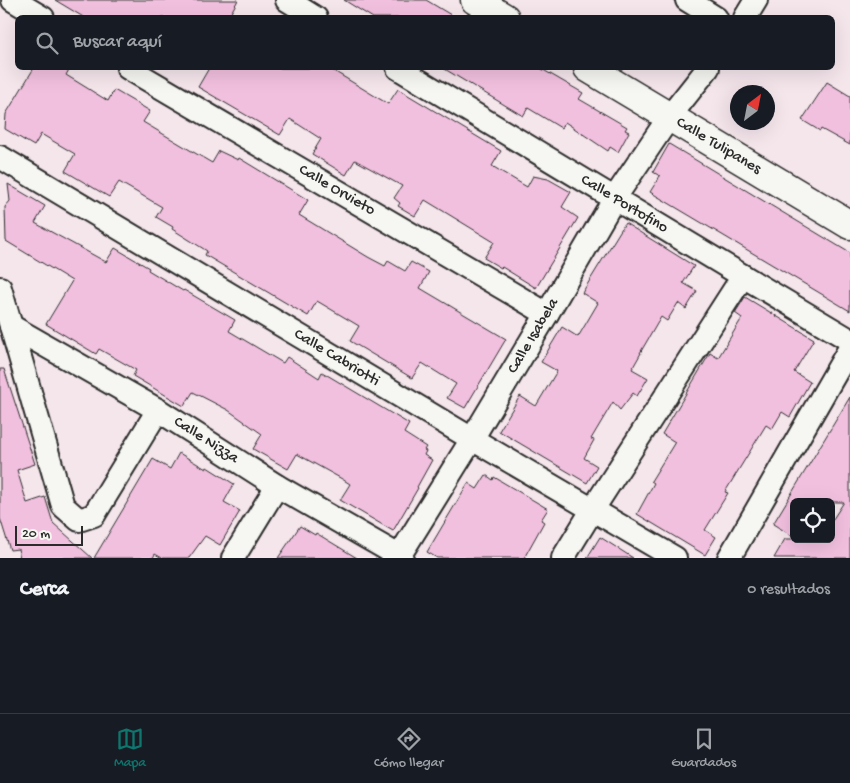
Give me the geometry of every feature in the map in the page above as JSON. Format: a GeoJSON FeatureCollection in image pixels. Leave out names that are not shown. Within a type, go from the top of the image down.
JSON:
{"type":"FeatureCollection","features":[{"type":"Feature","properties":{"kind":"street"},"geometry":{"type":"LineString","coordinates":[[13,0],[38,15]]}},
{"type":"Feature","properties":{"kind":"street"},"geometry":{"type":"LineString","coordinates":[[287,0],[311,15]]}},
{"type":"Feature","properties":{"kind":"street"},"geometry":{"type":"LineString","coordinates":[[475,0],[500,15]]}},
{"type":"Feature","properties":{"kind":"street"},"geometry":{"type":"LineString","coordinates":[[687,0],[711,15]]}},
{"type":"Feature","properties":{"kind":"street"},"geometry":{"type":"LineString","coordinates":[[747,15],[756,0]]}},
{"type":"Feature","properties":{"kind":"street","name":"Calle Orvieto"},"geometry":{"type":"LineString","coordinates":[[131,70],[547,314]]}},
{"type":"Feature","properties":{"kind":"street","name":"Calle Portofino"},"geometry":{"type":"LineString","coordinates":[[401,70],[850,340]]}},
{"type":"Feature","properties":{"kind":"street","name":"Calle Tulipanes"},"geometry":{"type":"LineString","coordinates":[[591,70],[850,225]]}},
{"type":"Feature","properties":{"kind":"street","name":"Calle Isabela"},"geometry":{"type":"LineString","coordinates":[[399,557],[547,314],[614,199],[670,116],[706,70]]}},
{"type":"Feature","properties":{"kind":"street","name":"Calle Cabriotti"},"geometry":{"type":"LineString","coordinates":[[0,157],[675,558]]}},
{"type":"Feature","properties":{"kind":"street"},"geometry":{"type":"LineString","coordinates":[[563,558],[743,276]]}},
{"type":"Feature","properties":{"kind":"street"},"geometry":{"type":"LineString","coordinates":[[0,288],[63,506],[79,520],[94,515],[158,410]]}},
{"type":"Feature","properties":{"kind":"street","name":"Calle Nizza"},"geometry":{"type":"LineString","coordinates":[[11,326],[158,410],[277,486],[399,557]]}},
{"type":"Feature","properties":{"kind":"street"},"geometry":{"type":"LineString","coordinates":[[729,558],[850,348]]}},
{"type":"Feature","properties":{"kind":"street"},"geometry":{"type":"LineString","coordinates":[[233,558],[277,486]]}},
{"type":"Feature","properties":{"kind":"building"},"geometry":{"type":"Polygon","coordinates":[[[55,0],[238,0],[230,15],[80,15],[55,0]]]}},
{"type":"Feature","properties":{"kind":"building"},"geometry":{"type":"Polygon","coordinates":[[[344,0],[426,0],[451,15],[368,15],[344,0]]]}},
{"type":"Feature","properties":{"kind":"building"},"geometry":{"type":"Polygon","coordinates":[[[33,70],[69,70],[66,75],[108,101],[114,90],[150,111],[143,122],[212,163],[219,151],[238,160],[239,158],[308,200],[299,215],[368,257],[385,266],[388,261],[405,271],[411,262],[429,272],[420,288],[506,339],[465,408],[447,398],[456,384],[422,363],[412,378],[350,341],[359,326],[317,301],[308,316],[205,255],[207,251],[156,217],[162,207],[119,182],[109,197],[65,171],[75,154],[41,134],[34,146],[5,129],[6,114],[33,70]]]}},
{"type":"Feature","properties":{"kind":"building"},"geometry":{"type":"Polygon","coordinates":[[[208,70],[332,70],[388,104],[398,89],[501,151],[492,166],[527,187],[533,176],[548,179],[571,192],[562,207],[578,218],[536,288],[484,258],[494,242],[425,200],[415,216],[398,206],[400,203],[394,198],[402,186],[355,160],[346,175],[312,154],[321,139],[290,119],[280,135],[198,87],[208,70]]]}},
{"type":"Feature","properties":{"kind":"building"},"geometry":{"type":"Polygon","coordinates":[[[446,70],[543,70],[583,93],[579,99],[627,127],[625,130],[629,132],[618,152],[610,147],[608,151],[565,122],[561,128],[528,108],[523,116],[446,70]]]}},
{"type":"Feature","properties":{"kind":"building"},"geometry":{"type":"Polygon","coordinates":[[[827,82],[850,96],[850,145],[802,120],[827,82]]]}},
{"type":"Feature","properties":{"kind":"building"},"geometry":{"type":"Polygon","coordinates":[[[669,144],[850,253],[850,311],[650,192],[660,176],[653,172],[669,144]]]}},
{"type":"Feature","properties":{"kind":"building"},"geometry":{"type":"Polygon","coordinates":[[[8,184],[45,206],[35,223],[106,262],[115,248],[183,291],[235,320],[229,331],[283,363],[287,357],[319,378],[322,372],[409,424],[404,433],[426,447],[424,455],[432,460],[393,531],[340,500],[350,484],[342,479],[297,454],[288,469],[253,449],[262,434],[228,410],[193,392],[184,406],[133,376],[136,370],[99,349],[96,354],[46,324],[72,281],[6,241],[5,207],[10,201],[8,184]]]}},
{"type":"Feature","properties":{"kind":"building"},"geometry":{"type":"Polygon","coordinates":[[[625,223],[694,266],[683,283],[697,291],[686,309],[678,303],[667,321],[661,317],[640,353],[632,369],[648,378],[637,396],[633,393],[620,410],[613,402],[591,439],[594,440],[584,458],[597,466],[587,483],[499,431],[520,396],[536,406],[557,371],[541,362],[562,327],[578,337],[598,303],[582,293],[625,223]]]}},
{"type":"Feature","properties":{"kind":"building"},"geometry":{"type":"Polygon","coordinates":[[[745,297],[814,339],[794,372],[810,382],[790,417],[782,412],[772,429],[766,425],[725,492],[728,493],[705,530],[716,537],[705,555],[637,514],[654,483],[651,481],[675,442],[662,434],[710,353],[718,358],[742,318],[735,313],[745,297]]]}},
{"type":"Feature","properties":{"kind":"building"},"geometry":{"type":"Polygon","coordinates":[[[0,369],[4,369],[35,464],[17,470],[27,503],[45,497],[53,523],[92,558],[20,558],[18,549],[10,550],[0,518],[0,369]]]}},
{"type":"Feature","properties":{"kind":"building"},"geometry":{"type":"Polygon","coordinates":[[[850,397],[850,558],[774,558],[785,539],[790,539],[790,543],[835,543],[835,516],[844,502],[835,502],[835,498],[790,498],[790,535],[773,524],[850,397]]]}},
{"type":"Feature","properties":{"kind":"building"},"geometry":{"type":"Polygon","coordinates":[[[179,453],[206,469],[207,467],[234,484],[224,502],[240,511],[220,545],[205,536],[189,558],[162,558],[155,554],[153,558],[94,558],[153,459],[170,469],[179,453]]]}},
{"type":"Feature","properties":{"kind":"building"},"geometry":{"type":"Polygon","coordinates":[[[486,475],[493,480],[494,477],[548,509],[541,520],[544,522],[524,558],[437,558],[427,552],[468,483],[477,489],[486,475]]]}},
{"type":"Feature","properties":{"kind":"building"},"geometry":{"type":"Polygon","coordinates":[[[300,526],[315,535],[316,533],[357,558],[278,558],[300,526]]]}},
{"type":"Feature","properties":{"kind":"building"},"geometry":{"type":"Polygon","coordinates":[[[600,537],[633,558],[587,558],[600,537]]]}}]}
